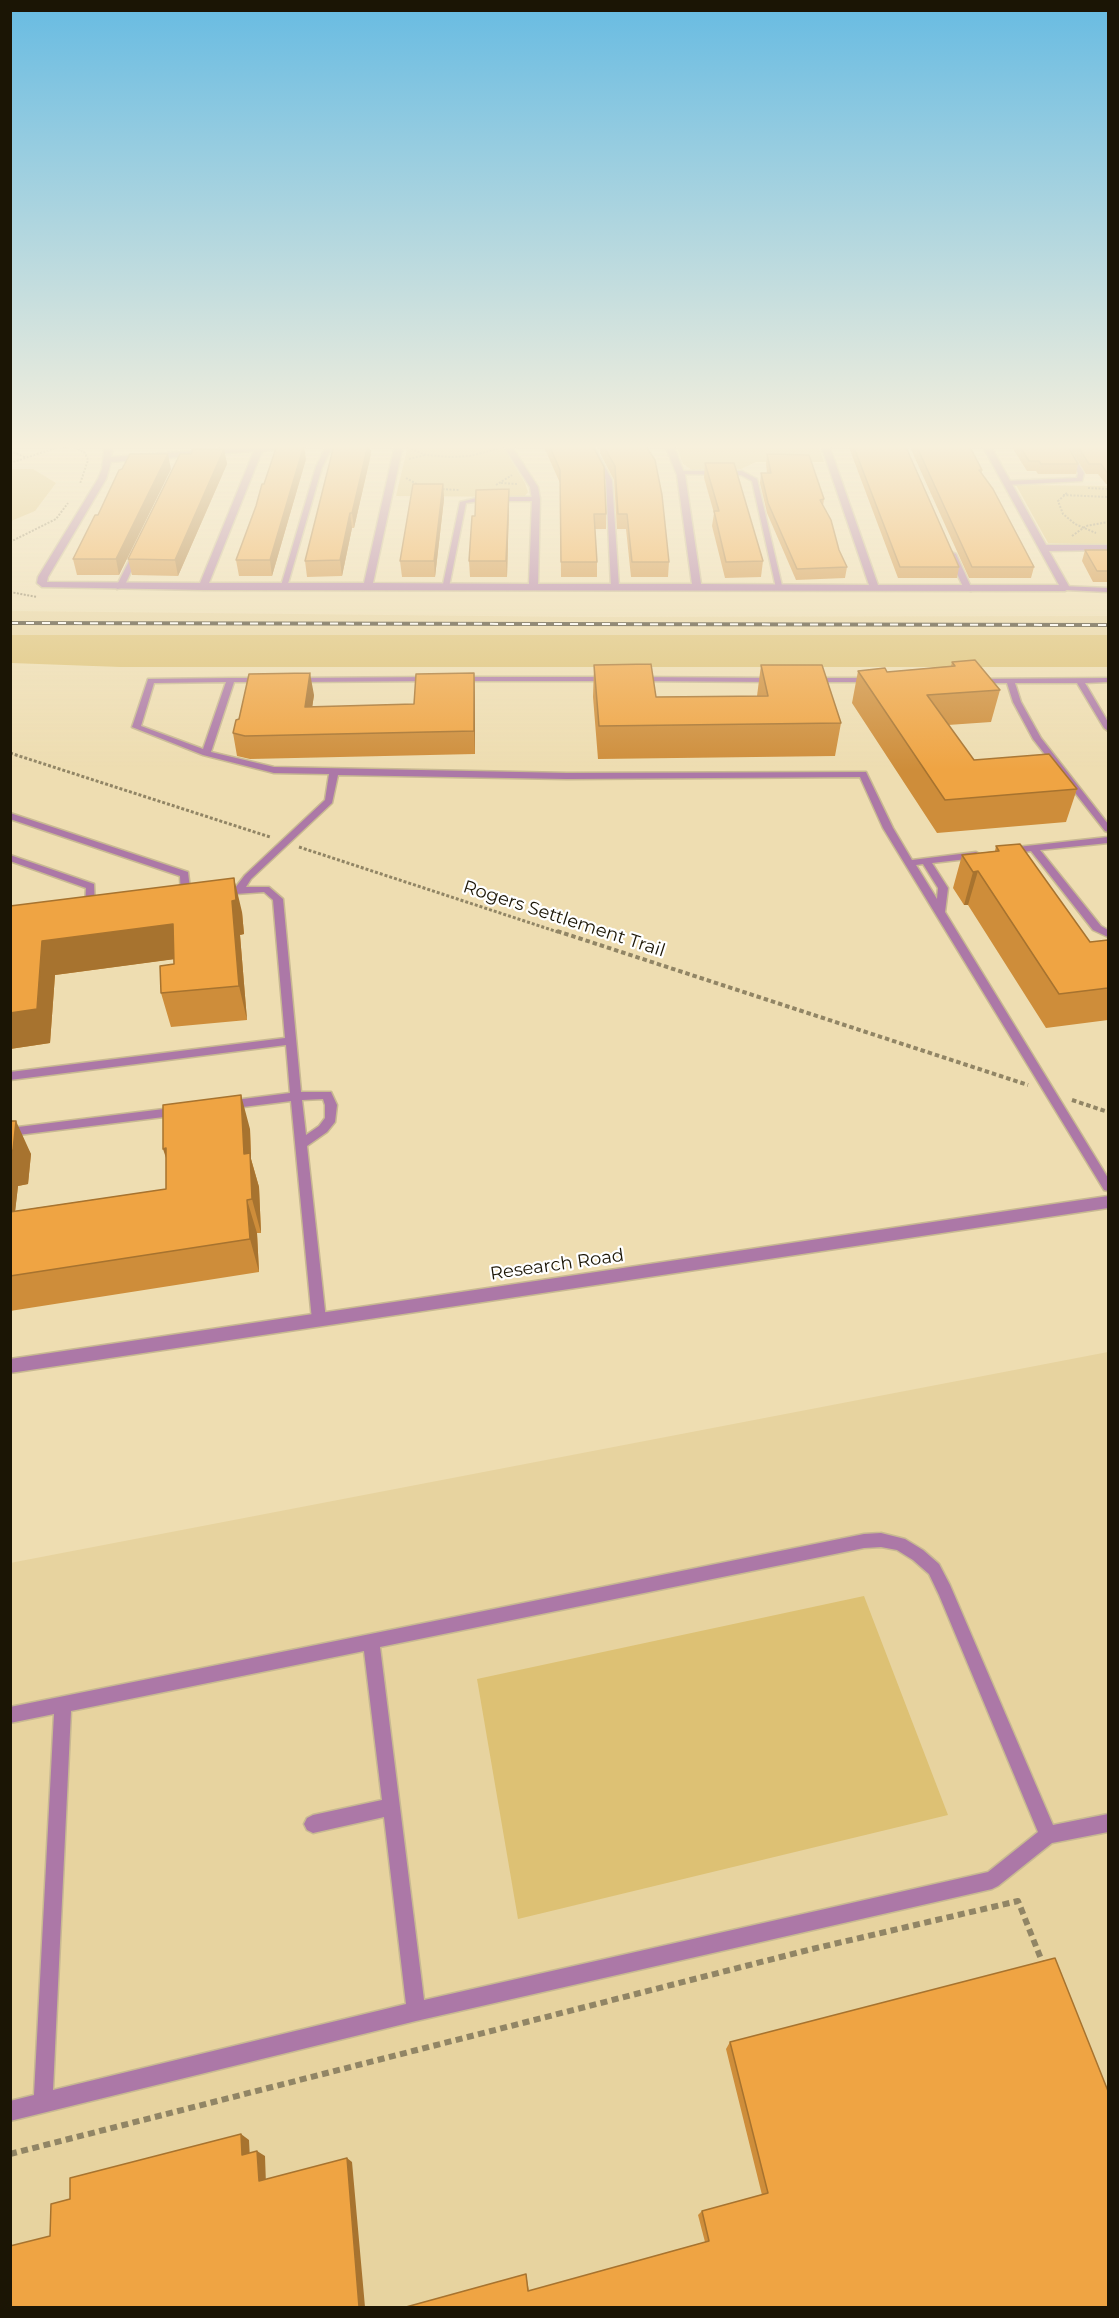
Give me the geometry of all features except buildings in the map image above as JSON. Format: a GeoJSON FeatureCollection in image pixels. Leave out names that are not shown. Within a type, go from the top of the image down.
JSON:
{"type":"FeatureCollection","features":[{"type":"Feature","properties":{"kind":"street"},"geometry":{"type":"LineString","coordinates":[[57,553],[43,577],[42,583],[55,586],[120,587],[1065,588],[1045,553]]}},
{"type":"Feature","properties":{"kind":"street"},"geometry":{"type":"LineString","coordinates":[[203,587],[217,553]]}},
{"type":"Feature","properties":{"kind":"street"},"geometry":{"type":"LineString","coordinates":[[368,587],[375,553]]}},
{"type":"Feature","properties":{"kind":"street"},"geometry":{"type":"LineString","coordinates":[[532,587],[534,553]]}},
{"type":"Feature","properties":{"kind":"street"},"geometry":{"type":"LineString","coordinates":[[693,553],[698,587]]}},
{"type":"Feature","properties":{"kind":"street"},"geometry":{"type":"LineString","coordinates":[[863,553],[875,588]]}},
{"type":"Feature","properties":{"kind":"street","name":"Research Road"},"geometry":{"type":"LineString","coordinates":[[10,1366],[1108,1202]]}},
{"type":"Feature","properties":{"kind":"lane"},"geometry":{"type":"LineString","coordinates":[[120,587],[136,553]]}},
{"type":"Feature","properties":{"kind":"lane"},"geometry":{"type":"LineString","coordinates":[[283,587],[293,553]]}},
{"type":"Feature","properties":{"kind":"lane"},"geometry":{"type":"LineString","coordinates":[[445,587],[452,553]]}},
{"type":"Feature","properties":{"kind":"lane"},"geometry":{"type":"LineString","coordinates":[[613,553],[615,587]]}},
{"type":"Feature","properties":{"kind":"lane"},"geometry":{"type":"LineString","coordinates":[[772,553],[780,588]]}},
{"type":"Feature","properties":{"kind":"lane"},"geometry":{"type":"LineString","coordinates":[[952,553],[968,589]]}},
{"type":"Feature","properties":{"kind":"lane"},"geometry":{"type":"LineString","coordinates":[[1065,588],[1108,590]]}},
{"type":"Feature","properties":{"kind":"lane"},"geometry":{"type":"LineString","coordinates":[[289,680],[439,679]]}},
{"type":"Feature","properties":{"kind":"lane"},"geometry":{"type":"LineString","coordinates":[[451,679],[622,679]]}},
{"type":"Feature","properties":{"kind":"lane"},"geometry":{"type":"LineString","coordinates":[[633,679],[787,680]]}},
{"type":"Feature","properties":{"kind":"lane"},"geometry":{"type":"LineString","coordinates":[[206,753],[231,680]]}},
{"type":"Feature","properties":{"kind":"lane"},"geometry":{"type":"LineString","coordinates":[[277,680],[151,681],[136,727],[206,753],[274,770],[567,776],[863,774],[888,828],[1108,1187]]}},
{"type":"Feature","properties":{"kind":"lane"},"geometry":{"type":"LineString","coordinates":[[798,680],[881,680]]}},
{"type":"Feature","properties":{"kind":"lane"},"geometry":{"type":"LineString","coordinates":[[963,681],[1108,680]]}},
{"type":"Feature","properties":{"kind":"lane"},"geometry":{"type":"LineString","coordinates":[[1010,681],[1017,702],[1037,739],[1108,829]]}},
{"type":"Feature","properties":{"kind":"lane"},"geometry":{"type":"LineString","coordinates":[[1080,681],[1108,728]]}},
{"type":"Feature","properties":{"kind":"lane"},"geometry":{"type":"LineString","coordinates":[[239,890],[248,877],[329,801],[334,772]]}},
{"type":"Feature","properties":{"kind":"lane"},"geometry":{"type":"LineString","coordinates":[[10,816],[185,874],[191,896],[266,889],[278,899],[319,1320]]}},
{"type":"Feature","properties":{"kind":"lane"},"geometry":{"type":"LineString","coordinates":[[993,853],[1108,840]]}},
{"type":"Feature","properties":{"kind":"lane"},"geometry":{"type":"LineString","coordinates":[[1033,848],[1097,928],[1108,934]]}},
{"type":"Feature","properties":{"kind":"lane"},"geometry":{"type":"LineString","coordinates":[[910,863],[982,854]]}},
{"type":"Feature","properties":{"kind":"lane"},"geometry":{"type":"LineString","coordinates":[[10,858],[91,886],[95,908],[78,910]]}},
{"type":"Feature","properties":{"kind":"lane"},"geometry":{"type":"LineString","coordinates":[[926,861],[943,888],[940,912]]}},
{"type":"Feature","properties":{"kind":"lane"},"geometry":{"type":"LineString","coordinates":[[10,1077],[291,1041]]}},
{"type":"Feature","properties":{"kind":"lane"},"geometry":{"type":"LineString","coordinates":[[218,1106],[296,1096],[327,1095],[331,1105],[331,1119],[323,1129],[301,1143]]}},
{"type":"Feature","properties":{"kind":"lane"},"geometry":{"type":"LineString","coordinates":[[10,1132],[195,1109]]}},
{"type":"Feature","properties":{"kind":"lane"},"geometry":{"type":"LineString","coordinates":[[10,1715],[864,1541],[881,1540],[900,1544],[918,1555],[934,1569],[945,1590],[1048,1835]]}},
{"type":"Feature","properties":{"kind":"lane"},"geometry":{"type":"LineString","coordinates":[[371,1642],[416,2011]]}},
{"type":"Feature","properties":{"kind":"lane"},"geometry":{"type":"LineString","coordinates":[[43,2103],[63,1705]]}},
{"type":"Feature","properties":{"kind":"lane"},"geometry":{"type":"LineString","coordinates":[[313,1824],[391,1807]]}},
{"type":"Feature","properties":{"kind":"lane"},"geometry":{"type":"LineString","coordinates":[[10,2111],[416,2011],[992,1880],[1048,1835],[1108,1823]]}},
{"type":"Feature","properties":{"kind":"path"},"geometry":{"type":"LineString","coordinates":[[10,753],[281,841]]}},
{"type":"Feature","properties":{"kind":"path","name":"Rogers Settlement Trail"},"geometry":{"type":"LineString","coordinates":[[292,844],[1029,1086]]}},
{"type":"Feature","properties":{"kind":"path"},"geometry":{"type":"LineString","coordinates":[[1063,1097],[1108,1112]]}},
{"type":"Feature","properties":{"kind":"path"},"geometry":{"type":"LineString","coordinates":[[10,2154],[808,1950],[1018,1901],[1044,1966]]}},
{"type":"Feature","properties":{"kind":"shaded area"},"geometry":{"type":"Polygon","coordinates":[[[11,611],[581,617],[1108,616],[1108,635],[11,635],[11,611]]]}},
{"type":"Feature","properties":{"kind":"shaded area"},"geometry":{"type":"Polygon","coordinates":[[[11,635],[1108,635],[1108,667],[120,667],[11,663],[11,635]]]}},
{"type":"Feature","properties":{"kind":"shaded area"},"geometry":{"type":"Polygon","coordinates":[[[1108,1352],[1108,2307],[11,2307],[10,1563],[1108,1352]]]}},
{"type":"Feature","properties":{"kind":"shaded area"},"geometry":{"type":"Polygon","coordinates":[[[864,1596],[948,1815],[518,1919],[477,1679],[864,1596]]]}},
{"type":"Feature","properties":{"kind":"railway"},"geometry":{"type":"LineString","coordinates":[[10,623],[1108,625]]}}]}
